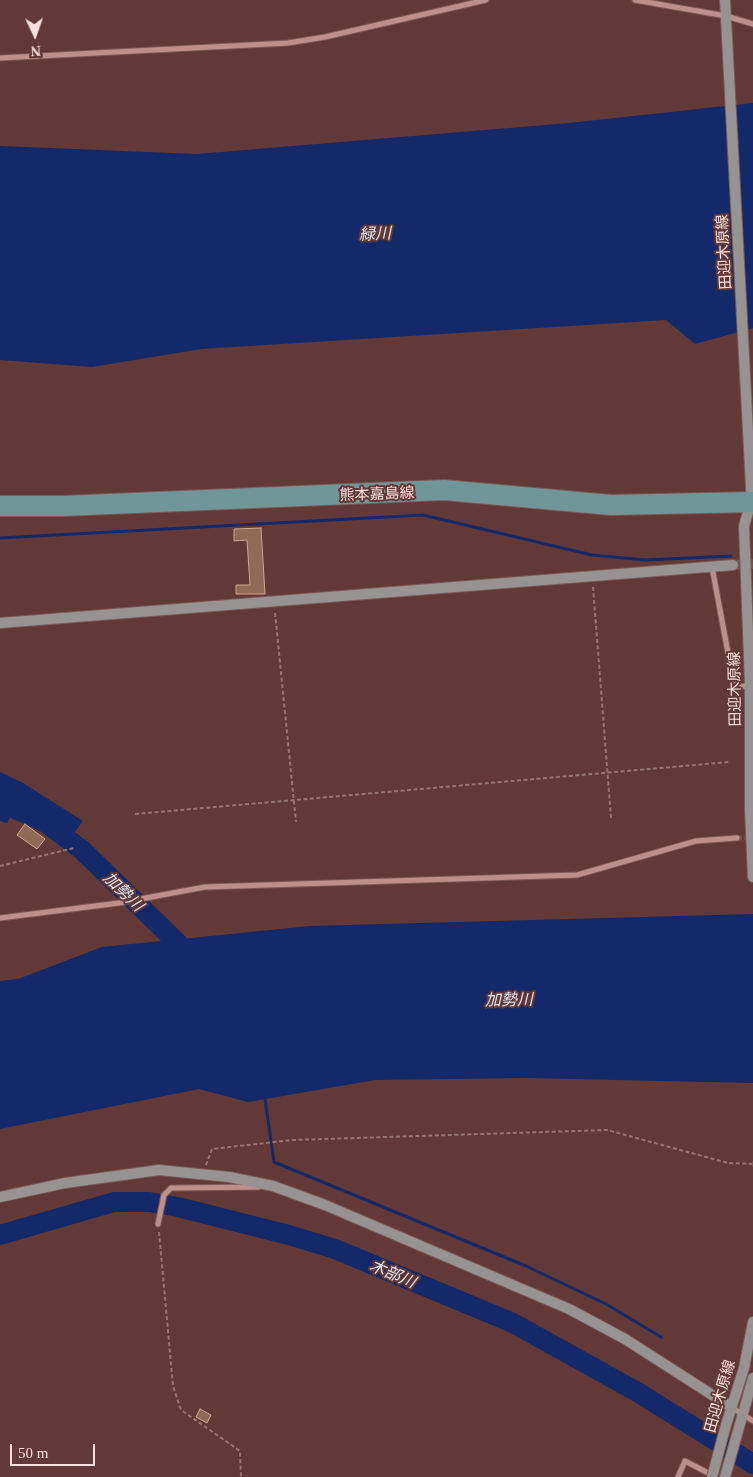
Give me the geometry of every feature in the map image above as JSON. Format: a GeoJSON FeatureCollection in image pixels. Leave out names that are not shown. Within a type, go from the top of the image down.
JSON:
{"type":"FeatureCollection","features":[{"type":"Feature","properties":{"kind":"main road","name":"熊本嘉島線"},"geometry":{"type":"LineString","coordinates":[[0,506],[62,506],[444,490],[611,505],[752,504]]}},
{"type":"Feature","properties":{"kind":"street"},"geometry":{"type":"LineString","coordinates":[[0,58],[288,43],[325,37],[486,0]]}},
{"type":"Feature","properties":{"kind":"street"},"geometry":{"type":"LineString","coordinates":[[635,0],[726,16],[753,24]]}},
{"type":"Feature","properties":{"kind":"street","name":"田迎木原線"},"geometry":{"type":"LineString","coordinates":[[725,0],[752,504],[744,526],[750,685],[753,877]]}},
{"type":"Feature","properties":{"kind":"street"},"geometry":{"type":"LineString","coordinates":[[0,623],[733,565]]}},
{"type":"Feature","properties":{"kind":"street"},"geometry":{"type":"LineString","coordinates":[[712,567],[734,684],[740,687],[750,685]]}},
{"type":"Feature","properties":{"kind":"street"},"geometry":{"type":"LineString","coordinates":[[0,918],[120,903],[205,886],[577,875],[696,841],[738,838]]}},
{"type":"Feature","properties":{"kind":"street"},"geometry":{"type":"LineString","coordinates":[[0,1197],[64,1182],[120,1173],[159,1170],[273,1186],[325,1205],[569,1309],[625,1339],[753,1421]]}},
{"type":"Feature","properties":{"kind":"street"},"geometry":{"type":"LineString","coordinates":[[158,1224],[164,1195],[171,1188],[273,1186]]}},
{"type":"Feature","properties":{"kind":"street","name":"田迎木原線"},"geometry":{"type":"LineString","coordinates":[[712,1477],[744,1368],[753,1322]]}},
{"type":"Feature","properties":{"kind":"street","name":"田迎木原線"},"geometry":{"type":"LineString","coordinates":[[725,1477],[753,1378]]}},
{"type":"Feature","properties":{"kind":"street"},"geometry":{"type":"LineString","coordinates":[[678,1477],[685,1461],[716,1477]]}},
{"type":"Feature","properties":{"kind":"path"},"geometry":{"type":"LineString","coordinates":[[592,576],[611,818]]}},
{"type":"Feature","properties":{"kind":"path"},"geometry":{"type":"LineString","coordinates":[[274,602],[296,822]]}},
{"type":"Feature","properties":{"kind":"path"},"geometry":{"type":"LineString","coordinates":[[135,814],[729,762]]}},
{"type":"Feature","properties":{"kind":"path"},"geometry":{"type":"LineString","coordinates":[[0,866],[74,848]]}},
{"type":"Feature","properties":{"kind":"path"},"geometry":{"type":"LineString","coordinates":[[205,1175],[212,1149],[292,1140],[607,1130],[728,1163],[752,1164]]}},
{"type":"Feature","properties":{"kind":"path"},"geometry":{"type":"LineString","coordinates":[[158,1224],[173,1386],[181,1410],[240,1451],[241,1477]]}},
{"type":"Feature","properties":{"kind":"water","name":"緑川"},"geometry":{"type":"Polygon","coordinates":[[[753,103],[753,328],[695,344],[666,320],[201,349],[92,367],[0,360],[0,146],[197,154],[569,123],[753,103]]]}},
{"type":"Feature","properties":{"kind":"water"},"geometry":{"type":"Polygon","coordinates":[[[0,772],[23,783],[83,821],[70,838],[26,806],[16,807],[7,823],[0,821],[0,772]]]}},
{"type":"Feature","properties":{"kind":"water"},"geometry":{"type":"Polygon","coordinates":[[[753,914],[753,1083],[527,1078],[375,1080],[248,1102],[199,1089],[0,1129],[0,981],[18,979],[102,947],[310,926],[753,914]]]}},
{"type":"Feature","properties":{"kind":"building"},"geometry":{"type":"Polygon","coordinates":[[[261,528],[265,594],[236,594],[236,585],[250,585],[247,540],[234,541],[234,529],[261,528]]]}},
{"type":"Feature","properties":{"kind":"building"},"geometry":{"type":"Polygon","coordinates":[[[25,824],[45,839],[37,849],[17,835],[25,824]]]}},
{"type":"Feature","properties":{"kind":"building"},"geometry":{"type":"Polygon","coordinates":[[[200,1409],[211,1415],[207,1423],[196,1417],[200,1409]]]}},
{"type":"Feature","properties":{"kind":"waterway"},"geometry":{"type":"LineString","coordinates":[[0,538],[423,515],[592,555],[645,560],[731,556]]}},
{"type":"Feature","properties":{"kind":"waterway","name":"加勢川"},"geometry":{"type":"LineString","coordinates":[[0,802],[46,823],[82,850],[193,958]]}},
{"type":"Feature","properties":{"kind":"waterway"},"geometry":{"type":"LineString","coordinates":[[265,1099],[274,1162],[526,1266],[606,1304],[661,1337]]}},
{"type":"Feature","properties":{"kind":"waterway","name":"木部川"},"geometry":{"type":"LineString","coordinates":[[0,1235],[114,1202],[149,1202],[178,1207],[289,1235],[335,1249],[513,1323],[639,1393],[753,1464]]}},
{"type":"Feature","properties":{"kind":"tunnel"},"geometry":{"type":"LineString","coordinates":[[733,565],[753,564]]}},
{"type":"Feature","properties":{"kind":"tunnel"},"geometry":{"type":"LineString","coordinates":[[737,838],[752,838]]}}]}
